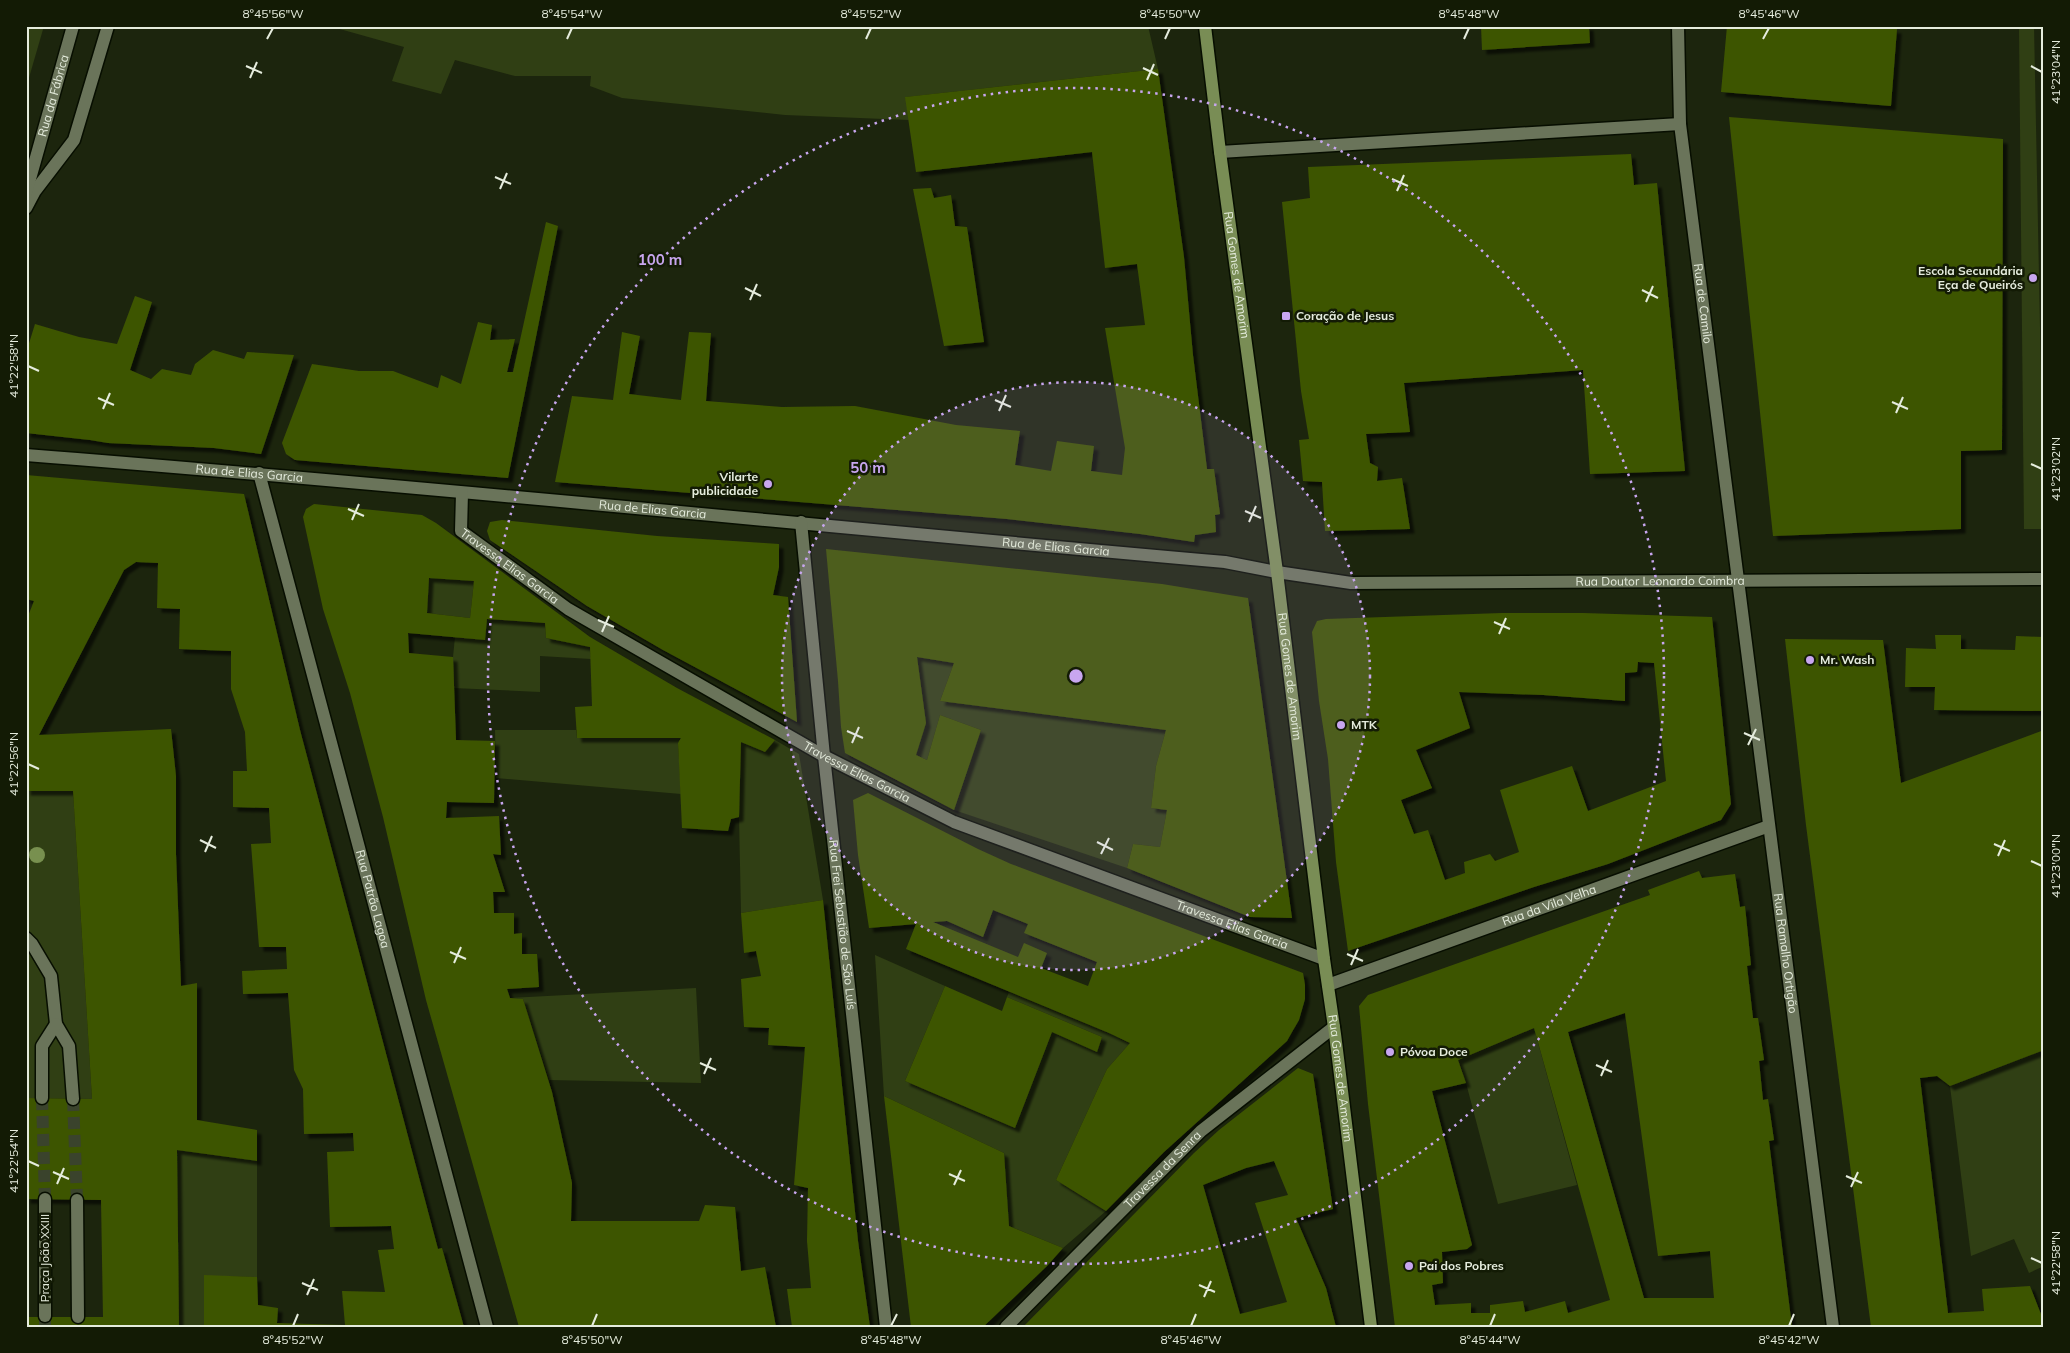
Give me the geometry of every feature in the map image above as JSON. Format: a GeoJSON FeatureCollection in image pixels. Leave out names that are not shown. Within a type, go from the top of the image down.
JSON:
{"type":"FeatureCollection","features":[{"type":"Feature","properties":{"kind":"main road","name":"Rua Gomes de Amorim"},"geometry":{"type":"LineString","coordinates":[[1205,26],[1220,152],[1277,572],[1324,959],[1372,1327]]}},
{"type":"Feature","properties":{"kind":"street","name":"Rua da Fábrica"},"geometry":{"type":"LineString","coordinates":[[26,193],[74,26]]}},
{"type":"Feature","properties":{"kind":"street"},"geometry":{"type":"LineString","coordinates":[[26,208],[35,191],[74,140],[108,26]]}},
{"type":"Feature","properties":{"kind":"street","name":"Rua de Camilo"},"geometry":{"type":"LineString","coordinates":[[1678,26],[1680,124],[1738,580]]}},
{"type":"Feature","properties":{"kind":"street"},"geometry":{"type":"LineString","coordinates":[[1220,152],[1680,124]]}},
{"type":"Feature","properties":{"kind":"street","name":"Rua de Elias Garcia"},"geometry":{"type":"LineString","coordinates":[[26,455],[259,473],[462,493],[801,522],[1225,562],[1277,572]]}},
{"type":"Feature","properties":{"kind":"street","name":"Rua Patrão Lagoa"},"geometry":{"type":"LineString","coordinates":[[259,473],[486,1327]]}},
{"type":"Feature","properties":{"kind":"street","name":"Travessa Elias Garcia"},"geometry":{"type":"LineString","coordinates":[[462,493],[461,531],[468,537],[568,609],[824,756],[954,822],[1324,959]]}},
{"type":"Feature","properties":{"kind":"street","name":"Rua Frei Sebastião de São Luís"},"geometry":{"type":"LineString","coordinates":[[801,522],[824,756],[886,1327]]}},
{"type":"Feature","properties":{"kind":"street","name":"Rua Doutor Leonardo Coimbra"},"geometry":{"type":"LineString","coordinates":[[1277,572],[1351,583],[1738,580],[1822,582],[2044,578]]}},
{"type":"Feature","properties":{"kind":"street","name":"Rua Ramalho Ortigão"},"geometry":{"type":"LineString","coordinates":[[1738,580],[1833,1327]]}},
{"type":"Feature","properties":{"kind":"street","name":"Rua da Vila Velha"},"geometry":{"type":"LineString","coordinates":[[1328,985],[1769,826]]}},
{"type":"Feature","properties":{"kind":"street"},"geometry":{"type":"LineString","coordinates":[[26,938],[32,944],[52,976],[56,1024],[69,1046],[73,1099]]}},
{"type":"Feature","properties":{"kind":"street"},"geometry":{"type":"LineString","coordinates":[[42,1098],[42,1046],[56,1024]]}},
{"type":"Feature","properties":{"kind":"street","name":"Travessa da Senra"},"geometry":{"type":"LineString","coordinates":[[1006,1327],[1201,1131],[1334,1027]]}},
{"type":"Feature","properties":{"kind":"street","name":"Praça João XXIII"},"geometry":{"type":"LineString","coordinates":[[45,1199],[45,1316]]}},
{"type":"Feature","properties":{"kind":"street"},"geometry":{"type":"LineString","coordinates":[[77,1200],[78,1317]]}},
{"type":"Feature","properties":{"kind":"green space"},"geometry":{"type":"Polygon","coordinates":[[[26,26],[44,26],[26,88],[26,26]]]}},
{"type":"Feature","properties":{"kind":"green space"},"geometry":{"type":"Polygon","coordinates":[[[329,26],[1148,26],[1158,69],[906,97],[909,120],[785,115],[622,98],[590,86],[591,76],[515,76],[455,60],[441,94],[392,81],[404,47],[329,26]]]}},
{"type":"Feature","properties":{"kind":"green space","name":"Escola Secundária Eça de Queirós"},"geometry":{"type":"Polygon","coordinates":[[[2019,26],[2034,26],[2044,529],[2024,529],[2019,26]]]}},
{"type":"Feature","properties":{"kind":"green space"},"geometry":{"type":"Polygon","coordinates":[[[429,578],[474,581],[470,618],[427,613],[429,578]]]}},
{"type":"Feature","properties":{"kind":"green space"},"geometry":{"type":"Polygon","coordinates":[[[487,619],[545,623],[546,638],[590,647],[591,659],[540,656],[540,692],[453,688],[455,637],[485,640],[487,619]]]}},
{"type":"Feature","properties":{"kind":"green space"},"geometry":{"type":"Polygon","coordinates":[[[917,657],[954,663],[940,701],[1166,730],[1156,766],[1151,808],[1167,810],[1160,847],[1133,844],[1127,868],[954,810],[981,730],[940,715],[927,760],[916,755],[926,723],[917,657]]]}},
{"type":"Feature","properties":{"kind":"green space"},"geometry":{"type":"Polygon","coordinates":[[[495,730],[576,730],[577,738],[681,738],[678,743],[681,794],[496,778],[495,730]]]}},
{"type":"Feature","properties":{"kind":"green space"},"geometry":{"type":"Polygon","coordinates":[[[775,740],[799,754],[823,900],[741,913],[739,817],[741,742],[765,752],[775,740]]]}},
{"type":"Feature","properties":{"kind":"green space"},"geometry":{"type":"Polygon","coordinates":[[[26,791],[73,791],[92,1099],[26,1098],[26,791]]]}},
{"type":"Feature","properties":{"kind":"green space"},"geometry":{"type":"Polygon","coordinates":[[[875,955],[945,986],[905,1081],[1015,1128],[1052,1032],[1097,1052],[1102,1037],[1007,997],[1009,992],[1130,1043],[1107,1069],[1056,1180],[1106,1211],[1063,1248],[1009,1226],[1004,1153],[884,1096],[875,955]]]}},
{"type":"Feature","properties":{"kind":"green space"},"geometry":{"type":"Polygon","coordinates":[[[696,988],[701,1083],[549,1080],[523,999],[510,998],[696,988]]]}},
{"type":"Feature","properties":{"kind":"green space"},"geometry":{"type":"Polygon","coordinates":[[[1534,1028],[1577,1185],[1498,1204],[1466,1083],[1458,1060],[1534,1028]]]}},
{"type":"Feature","properties":{"kind":"green space"},"geometry":{"type":"Polygon","coordinates":[[[2044,1050],[2044,1266],[2029,1273],[2014,1239],[1971,1256],[1950,1086],[2044,1050]]]}},
{"type":"Feature","properties":{"kind":"green space"},"geometry":{"type":"Polygon","coordinates":[[[177,1150],[257,1161],[257,1277],[204,1276],[204,1327],[179,1327],[177,1150]]]}},
{"type":"Feature","properties":{"kind":"building"},"geometry":{"type":"Polygon","coordinates":[[[1481,26],[1589,26],[1590,43],[1482,50],[1481,26]]]}},
{"type":"Feature","properties":{"kind":"building"},"geometry":{"type":"Polygon","coordinates":[[[1727,26],[1859,26],[1897,29],[1891,106],[1721,92],[1727,26]]]}},
{"type":"Feature","properties":{"kind":"building"},"geometry":{"type":"Polygon","coordinates":[[[1158,69],[1184,257],[1193,355],[1207,469],[1214,469],[1220,514],[1215,515],[1216,532],[1195,535],[1194,542],[1007,519],[555,482],[572,396],[613,400],[622,332],[640,336],[629,394],[681,400],[689,332],[711,333],[706,401],[782,407],[855,406],[956,425],[1020,431],[1015,465],[1051,471],[1057,441],[1094,446],[1091,471],[1122,475],[1125,448],[1105,328],[1145,325],[1137,264],[1105,268],[1092,152],[916,172],[905,97],[1158,69]]]}},
{"type":"Feature","properties":{"kind":"building"},"geometry":{"type":"Polygon","coordinates":[[[1729,117],[2003,139],[2002,450],[1961,451],[1961,529],[1773,536],[1729,117]]]}},
{"type":"Feature","properties":{"kind":"building"},"geometry":{"type":"Polygon","coordinates":[[[1631,154],[1634,185],[1657,183],[1685,471],[1590,474],[1583,370],[1404,383],[1410,432],[1366,434],[1370,463],[1378,467],[1377,481],[1402,478],[1410,529],[1325,531],[1322,482],[1303,481],[1299,440],[1309,439],[1301,391],[1282,202],[1310,198],[1308,167],[1631,154]]]}},
{"type":"Feature","properties":{"kind":"building"},"geometry":{"type":"Polygon","coordinates":[[[931,188],[934,198],[951,195],[955,226],[967,227],[984,342],[944,346],[913,189],[931,188]]]}},
{"type":"Feature","properties":{"kind":"building"},"geometry":{"type":"Polygon","coordinates":[[[546,222],[558,226],[508,478],[295,460],[286,454],[282,443],[312,364],[359,371],[393,371],[438,388],[441,375],[461,384],[478,322],[492,325],[490,340],[515,339],[507,372],[513,372],[546,222]]]}},
{"type":"Feature","properties":{"kind":"building"},"geometry":{"type":"Polygon","coordinates":[[[135,296],[152,302],[130,370],[151,379],[162,369],[191,375],[195,364],[213,350],[244,359],[247,352],[294,355],[261,454],[214,448],[108,443],[26,433],[26,353],[35,324],[79,337],[117,344],[135,296]]]}},
{"type":"Feature","properties":{"kind":"building"},"geometry":{"type":"Polygon","coordinates":[[[26,475],[244,494],[300,730],[438,1249],[442,1248],[464,1327],[204,1327],[204,1275],[257,1277],[258,1305],[278,1308],[277,1323],[345,1325],[342,1291],[385,1292],[378,1250],[394,1249],[391,1226],[330,1227],[327,1152],[354,1151],[353,1133],[304,1134],[303,1089],[294,1070],[288,993],[243,994],[242,971],[287,969],[286,947],[259,947],[251,844],[271,843],[269,808],[233,807],[233,771],[247,771],[245,732],[231,689],[231,651],[179,649],[180,609],[157,608],[158,563],[136,562],[124,570],[39,735],[171,729],[176,776],[176,854],[181,986],[197,983],[197,1120],[257,1130],[257,1161],[177,1150],[179,1327],[26,1327],[26,1317],[103,1317],[101,1200],[26,1199],[26,1098],[92,1099],[73,791],[26,791],[26,621],[34,601],[26,599],[26,475]]]}},
{"type":"Feature","properties":{"kind":"building"},"geometry":{"type":"Polygon","coordinates":[[[314,504],[422,515],[436,523],[590,637],[677,688],[775,740],[765,752],[741,742],[739,817],[731,819],[728,831],[682,828],[678,743],[681,738],[577,738],[575,707],[592,706],[590,647],[546,638],[545,623],[487,619],[485,640],[408,633],[409,653],[453,657],[456,740],[495,741],[494,803],[447,802],[446,818],[499,816],[501,855],[493,854],[505,892],[493,892],[494,913],[514,913],[514,934],[522,933],[522,954],[537,954],[539,987],[507,989],[510,998],[523,999],[552,1092],[572,1183],[571,1221],[699,1221],[705,1205],[735,1207],[741,1271],[765,1267],[776,1327],[519,1327],[426,1000],[383,817],[350,693],[323,609],[303,517],[306,509],[314,504]],[[429,578],[427,613],[470,618],[474,581],[429,578]]]}},
{"type":"Feature","properties":{"kind":"building"},"geometry":{"type":"Polygon","coordinates":[[[502,520],[657,536],[779,544],[779,567],[773,595],[788,597],[797,722],[663,650],[587,606],[490,540],[487,531],[490,522],[502,520]]]}},
{"type":"Feature","properties":{"kind":"building"},"geometry":{"type":"Polygon","coordinates":[[[826,549],[1162,584],[1248,598],[1292,918],[1250,917],[1127,868],[1133,844],[1160,847],[1167,810],[1151,808],[1156,766],[1166,730],[940,701],[954,663],[917,657],[926,723],[916,755],[927,760],[940,715],[981,730],[954,810],[845,753],[841,727],[826,549]]]}},
{"type":"Feature","properties":{"kind":"building"},"geometry":{"type":"Polygon","coordinates":[[[1502,613],[1583,613],[1712,617],[1731,804],[1721,820],[1608,864],[1534,887],[1348,951],[1336,862],[1328,759],[1319,701],[1312,632],[1317,621],[1326,619],[1502,613]],[[1638,662],[1637,672],[1625,673],[1625,701],[1543,695],[1459,692],[1470,728],[1416,750],[1432,788],[1401,800],[1414,834],[1428,830],[1445,880],[1465,873],[1464,862],[1490,854],[1495,861],[1519,852],[1500,790],[1572,766],[1588,811],[1666,781],[1654,663],[1638,662]]]}},
{"type":"Feature","properties":{"kind":"building"},"geometry":{"type":"Polygon","coordinates":[[[1935,635],[1961,635],[1961,649],[2015,650],[2016,636],[2043,637],[2043,711],[1934,710],[1935,687],[1905,687],[1906,648],[1936,649],[1935,635]]]}},
{"type":"Feature","properties":{"kind":"building"},"geometry":{"type":"Polygon","coordinates":[[[1785,639],[1883,640],[1901,783],[2044,730],[2044,1050],[1950,1086],[1937,1076],[1920,1078],[1948,1313],[1984,1311],[1982,1289],[2030,1286],[2044,1322],[2044,1327],[1871,1327],[1806,825],[1785,639]]]}},
{"type":"Feature","properties":{"kind":"building"},"geometry":{"type":"Polygon","coordinates":[[[868,793],[1011,864],[1303,973],[1305,999],[1299,1020],[1287,1041],[1164,1152],[1106,1211],[1056,1180],[1107,1069],[1130,1043],[906,949],[916,924],[869,928],[858,855],[853,800],[868,793]],[[993,910],[983,937],[947,921],[933,922],[1018,957],[1024,943],[1047,953],[1041,968],[1088,986],[1097,962],[1024,933],[1028,924],[993,910]]]}},
{"type":"Feature","properties":{"kind":"building"},"geometry":{"type":"Polygon","coordinates":[[[1699,871],[1702,878],[1735,874],[1740,907],[1745,906],[1751,965],[1747,966],[1753,1018],[1758,1018],[1764,1060],[1759,1061],[1763,1100],[1768,1099],[1774,1140],[1769,1141],[1792,1327],[1395,1327],[1368,1104],[1359,1006],[1368,995],[1650,895],[1648,890],[1699,871]],[[1625,1013],[1568,1032],[1644,1298],[1714,1298],[1710,1251],[1658,1256],[1625,1013]],[[1534,1028],[1458,1060],[1466,1083],[1432,1091],[1472,1245],[1467,1249],[1442,1252],[1443,1283],[1432,1285],[1435,1305],[1471,1303],[1471,1313],[1490,1313],[1490,1305],[1523,1301],[1525,1312],[1565,1301],[1568,1313],[1610,1300],[1534,1028]]]}},
{"type":"Feature","properties":{"kind":"building"},"geometry":{"type":"Polygon","coordinates":[[[823,900],[858,1241],[870,1327],[792,1327],[787,1289],[811,1288],[807,1241],[808,1188],[794,1185],[805,1047],[768,1045],[769,1028],[744,1027],[741,979],[761,976],[756,951],[744,953],[741,913],[823,900]]]}},
{"type":"Feature","properties":{"kind":"building"},"geometry":{"type":"Polygon","coordinates":[[[945,986],[1002,1011],[1007,997],[1102,1037],[1097,1052],[1052,1032],[1015,1128],[905,1081],[945,986]]]}},
{"type":"Feature","properties":{"kind":"building"},"geometry":{"type":"Polygon","coordinates":[[[1298,1068],[1313,1074],[1333,1209],[1296,1218],[1326,1288],[1336,1327],[1023,1327],[1194,1153],[1219,1130],[1298,1068]],[[1274,1161],[1246,1168],[1203,1185],[1240,1314],[1287,1302],[1255,1203],[1288,1195],[1274,1161]]]}},
{"type":"Feature","properties":{"kind":"building"},"geometry":{"type":"Polygon","coordinates":[[[884,1096],[1004,1153],[1009,1226],[1063,1248],[1047,1266],[983,1327],[911,1327],[884,1096]]]}},
{"type":"Feature","properties":{"kind":"tunnel"},"geometry":{"type":"LineString","coordinates":[[42,1098],[45,1199]]}},
{"type":"Feature","properties":{"kind":"tunnel"},"geometry":{"type":"LineString","coordinates":[[73,1099],[77,1200]]}},
{"type":"Feature","properties":{"kind":"tunnel"},"geometry":{"type":"LineString","coordinates":[[45,1316],[45,1327]]}},
{"type":"Feature","properties":{"kind":"place","name":"Escola Secundária Eça de Queirós"},"geometry":{"type":"Point","coordinates":[2033,278]}},
{"type":"Feature","properties":{"kind":"place","name":"Coração de Jesus"},"geometry":{"type":"Point","coordinates":[1286,316]}},
{"type":"Feature","properties":{"kind":"place","name":"Vilarte publicidade"},"geometry":{"type":"Point","coordinates":[768,484]}},
{"type":"Feature","properties":{"kind":"place","name":"Mr. Wash"},"geometry":{"type":"Point","coordinates":[1810,660]}},
{"type":"Feature","properties":{"kind":"place","name":"MTK"},"geometry":{"type":"Point","coordinates":[1341,725]}},
{"type":"Feature","properties":{"kind":"place","name":"Póvoa Doce"},"geometry":{"type":"Point","coordinates":[1390,1052]}},
{"type":"Feature","properties":{"kind":"place","name":"Pai dos Pobres"},"geometry":{"type":"Point","coordinates":[1409,1266]}}]}
